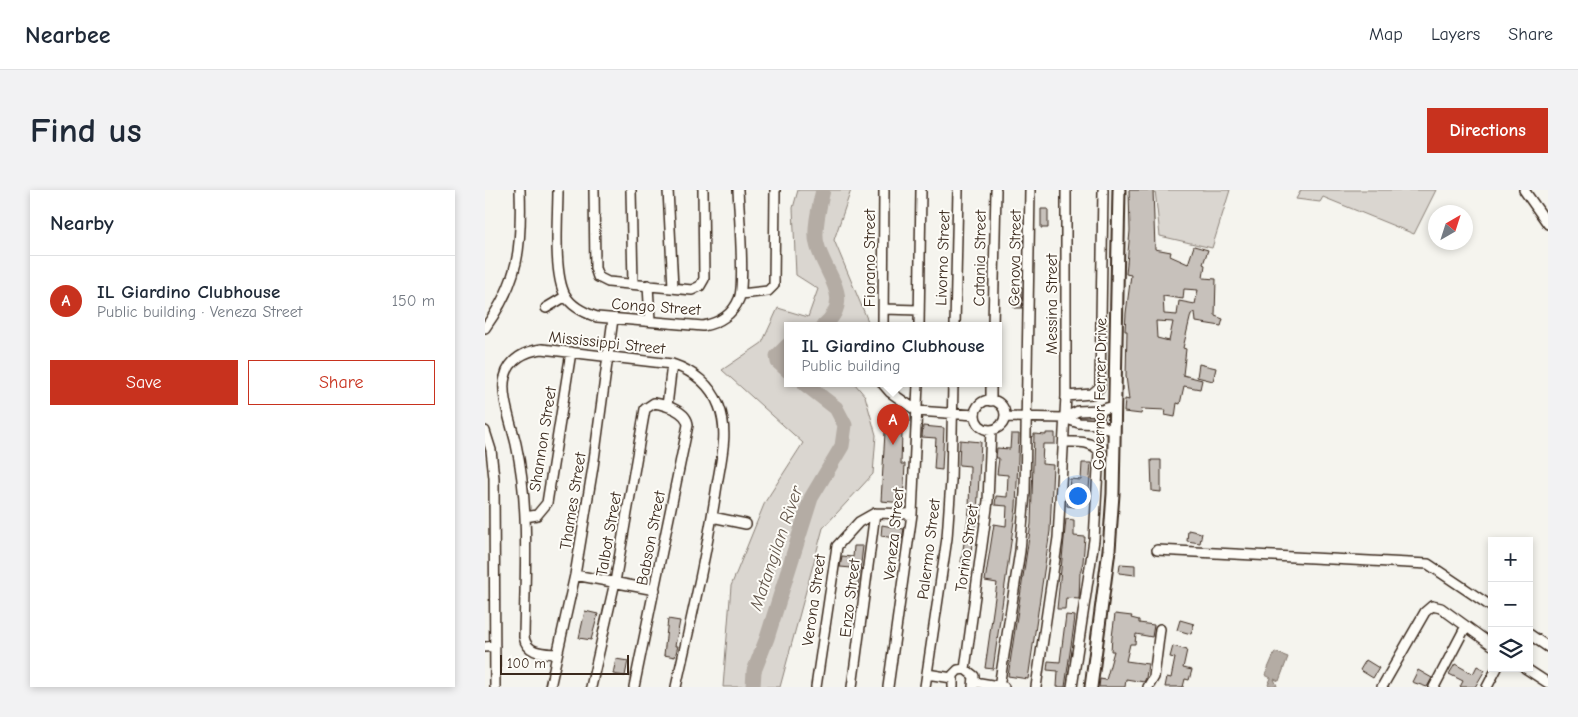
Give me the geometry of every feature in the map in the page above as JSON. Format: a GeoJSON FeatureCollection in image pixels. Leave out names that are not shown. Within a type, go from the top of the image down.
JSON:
{"type":"FeatureCollection","features":[{"type":"Feature","properties":{"kind":"main road","name":"Governor Ferrer Drive"},"geometry":{"type":"LineString","coordinates":[[1091,687],[1109,550],[1115,407],[1119,190]]}},
{"type":"Feature","properties":{"kind":"street"},"geometry":{"type":"LineString","coordinates":[[485,328],[509,291],[517,264],[521,218],[521,190]]}},
{"type":"Feature","properties":{"kind":"street"},"geometry":{"type":"LineString","coordinates":[[546,308],[566,296],[559,269],[558,190]]}},
{"type":"Feature","properties":{"kind":"street"},"geometry":{"type":"LineString","coordinates":[[594,190],[595,268],[598,277],[608,282],[697,289],[704,279],[703,190]]}},
{"type":"Feature","properties":{"kind":"street"},"geometry":{"type":"LineString","coordinates":[[631,190],[633,284]]}},
{"type":"Feature","properties":{"kind":"street"},"geometry":{"type":"LineString","coordinates":[[667,190],[673,288]]}},
{"type":"Feature","properties":{"kind":"street"},"geometry":{"type":"LineString","coordinates":[[738,190],[741,294],[768,291],[774,285],[775,190]]}},
{"type":"Feature","properties":{"kind":"street","name":"Fiorano Street"},"geometry":{"type":"LineString","coordinates":[[883,322],[884,190]]}},
{"type":"Feature","properties":{"kind":"street"},"geometry":{"type":"LineString","coordinates":[[919,322],[921,190]]}},
{"type":"Feature","properties":{"kind":"street","name":"Livorno Street"},"geometry":{"type":"LineString","coordinates":[[955,322],[958,190]]}},
{"type":"Feature","properties":{"kind":"street","name":"Catania Street"},"geometry":{"type":"LineString","coordinates":[[993,322],[996,190]]}},
{"type":"Feature","properties":{"kind":"street","name":"Genova Street"},"geometry":{"type":"LineString","coordinates":[[1001,687],[1020,551],[1025,493],[1030,190]]}},
{"type":"Feature","properties":{"kind":"street","name":"Messina Street"},"geometry":{"type":"LineString","coordinates":[[1036,687],[1058,538],[1063,418],[1066,396],[1066,190]]}},
{"type":"Feature","properties":{"kind":"street"},"geometry":{"type":"LineString","coordinates":[[1066,396],[1091,394],[1100,386],[1103,190]]}},
{"type":"Feature","properties":{"kind":"street"},"geometry":{"type":"LineString","coordinates":[[1524,190],[1548,224]]}},
{"type":"Feature","properties":{"kind":"street"},"geometry":{"type":"LineString","coordinates":[[648,285],[650,321]]}},
{"type":"Feature","properties":{"kind":"street","name":"Congo Street"},"geometry":{"type":"LineString","coordinates":[[566,296],[585,313],[613,319],[703,326],[714,324],[728,314],[741,294]]}},
{"type":"Feature","properties":{"kind":"street"},"geometry":{"type":"LineString","coordinates":[[884,309],[919,310]]}},
{"type":"Feature","properties":{"kind":"street","name":"Thames Street"},"geometry":{"type":"LineString","coordinates":[[550,687],[575,575],[613,319]]}},
{"type":"Feature","properties":{"kind":"street","name":"Mississippi Street"},"geometry":{"type":"LineString","coordinates":[[557,654],[534,651],[525,643],[525,516],[522,468],[505,393],[505,375],[514,362],[531,350],[542,349],[672,364],[691,371],[713,393],[719,406],[723,423],[723,444],[712,517],[676,687]]}},
{"type":"Feature","properties":{"kind":"street","name":"Shannon Street"},"geometry":{"type":"LineString","coordinates":[[525,516],[537,515],[547,503],[571,352]]}},
{"type":"Feature","properties":{"kind":"street"},"geometry":{"type":"LineString","coordinates":[[667,406],[672,364]]}},
{"type":"Feature","properties":{"kind":"street"},"geometry":{"type":"LineString","coordinates":[[886,387],[917,410],[975,415]]}},
{"type":"Feature","properties":{"kind":"street","name":"Veneza Street"},"geometry":{"type":"LineString","coordinates":[[887,687],[912,514],[918,387]]}},
{"type":"Feature","properties":{"kind":"street"},"geometry":{"type":"LineString","coordinates":[[953,387],[953,413]]}},
{"type":"Feature","properties":{"kind":"street"},"geometry":{"type":"LineString","coordinates":[[991,387],[991,401]]}},
{"type":"Feature","properties":{"kind":"street"},"geometry":{"type":"LineString","coordinates":[[991,401],[1001,406],[1005,416],[1001,426],[991,430],[980,426],[975,415],[980,405],[991,401]]}},
{"type":"Feature","properties":{"kind":"street","name":"Talbot Street"},"geometry":{"type":"LineString","coordinates":[[591,687],[615,582],[645,409],[654,402],[667,406]]}},
{"type":"Feature","properties":{"kind":"street","name":"Babson Street"},"geometry":{"type":"LineString","coordinates":[[634,687],[688,425],[684,416],[667,406]]}},
{"type":"Feature","properties":{"kind":"street"},"geometry":{"type":"LineString","coordinates":[[1063,418],[1078,411],[1101,410],[1107,406],[1115,407]]}},
{"type":"Feature","properties":{"kind":"street"},"geometry":{"type":"LineString","coordinates":[[1100,424],[1101,410]]}},
{"type":"Feature","properties":{"kind":"street","name":"Palermo Street"},"geometry":{"type":"LineString","coordinates":[[925,687],[947,538],[953,413]]}},
{"type":"Feature","properties":{"kind":"street"},"geometry":{"type":"LineString","coordinates":[[1005,416],[1063,418],[1079,423],[1100,424],[1106,429],[1114,430]]}},
{"type":"Feature","properties":{"kind":"street","name":"Torino Street"},"geometry":{"type":"LineString","coordinates":[[965,669],[988,501],[991,430]]}},
{"type":"Feature","properties":{"kind":"street"},"geometry":{"type":"LineString","coordinates":[[485,431],[491,450],[494,478],[495,687]]}},
{"type":"Feature","properties":{"kind":"street"},"geometry":{"type":"LineString","coordinates":[[1063,442],[1088,443],[1094,445],[1099,451],[1094,540],[1072,687]]}},
{"type":"Feature","properties":{"kind":"street"},"geometry":{"type":"LineString","coordinates":[[875,513],[912,514]]}},
{"type":"Feature","properties":{"kind":"street","name":"Verona Street"},"geometry":{"type":"LineString","coordinates":[[816,687],[835,549],[851,528],[875,513]]}},
{"type":"Feature","properties":{"kind":"street","name":"Enzo Street"},"geometry":{"type":"LineString","coordinates":[[852,687],[875,513]]}},
{"type":"Feature","properties":{"kind":"street"},"geometry":{"type":"LineString","coordinates":[[712,517],[746,524]]}},
{"type":"Feature","properties":{"kind":"street"},"geometry":{"type":"LineString","coordinates":[[1157,550],[1428,564],[1488,604]]}},
{"type":"Feature","properties":{"kind":"street"},"geometry":{"type":"LineString","coordinates":[[575,575],[655,590]]}},
{"type":"Feature","properties":{"kind":"street"},"geometry":{"type":"LineString","coordinates":[[1382,687],[1425,612],[1432,606],[1441,608],[1488,642]]}},
{"type":"Feature","properties":{"kind":"street"},"geometry":{"type":"LineString","coordinates":[[1434,687],[1466,626]]}},
{"type":"Feature","properties":{"kind":"street"},"geometry":{"type":"LineString","coordinates":[[1148,687],[1153,677],[1160,628]]}},
{"type":"Feature","properties":{"kind":"street"},"geometry":{"type":"LineString","coordinates":[[1533,637],[1548,647]]}},
{"type":"Feature","properties":{"kind":"street"},"geometry":{"type":"LineString","coordinates":[[485,647],[495,646]]}},
{"type":"Feature","properties":{"kind":"street"},"geometry":{"type":"LineString","coordinates":[[927,674],[953,682],[955,672],[965,669],[972,674],[974,685],[1001,687]]}},
{"type":"Feature","properties":{"kind":"street"},"geometry":{"type":"LineString","coordinates":[[1487,687],[1495,672]]}},
{"type":"Feature","properties":{"kind":"street"},"geometry":{"type":"LineString","coordinates":[[1530,672],[1542,683]]}},
{"type":"Feature","properties":{"kind":"shaded area"},"geometry":{"type":"Polygon","coordinates":[[[798,190],[851,190],[834,240],[868,322],[784,322],[784,387],[858,387],[865,396],[876,435],[873,474],[823,528],[780,687],[723,687],[731,586],[765,502],[803,443],[722,370],[762,343],[778,308],[808,317],[818,289],[796,275],[793,208],[798,190]]]}},
{"type":"Feature","properties":{"kind":"shaded area"},"geometry":{"type":"Polygon","coordinates":[[[1155,190],[1230,190],[1212,248],[1160,236],[1155,190]]]}},
{"type":"Feature","properties":{"kind":"shaded area"},"geometry":{"type":"Polygon","coordinates":[[[1301,190],[1436,190],[1414,234],[1323,197],[1320,202],[1296,199],[1301,190]]]}},
{"type":"Feature","properties":{"kind":"shaded area"},"geometry":{"type":"Polygon","coordinates":[[[1275,652],[1288,657],[1279,681],[1274,679],[1277,686],[1272,687],[1268,685],[1271,678],[1265,675],[1275,652]]]}},
{"type":"Feature","properties":{"kind":"building"},"geometry":{"type":"Polygon","coordinates":[[[1129,190],[1153,190],[1155,249],[1171,252],[1170,256],[1188,264],[1194,246],[1208,250],[1203,264],[1205,265],[1203,278],[1216,279],[1215,316],[1223,319],[1221,326],[1196,322],[1195,312],[1191,314],[1183,348],[1186,349],[1183,375],[1202,380],[1200,389],[1184,386],[1180,404],[1177,403],[1175,417],[1165,415],[1166,410],[1142,409],[1141,414],[1124,412],[1125,399],[1129,400],[1126,376],[1127,331],[1125,331],[1131,275],[1126,274],[1130,231],[1129,190]],[[1184,289],[1183,299],[1163,296],[1164,314],[1177,315],[1179,301],[1195,304],[1198,290],[1184,289]],[[1156,321],[1157,338],[1169,341],[1173,322],[1156,321]]]}},
{"type":"Feature","properties":{"kind":"building"},"geometry":{"type":"Polygon","coordinates":[[[1041,209],[1048,209],[1048,228],[1041,228],[1041,209]]]}},
{"type":"Feature","properties":{"kind":"building"},"geometry":{"type":"Polygon","coordinates":[[[1014,287],[1022,287],[1022,308],[1014,308],[1014,287]]]}},
{"type":"Feature","properties":{"kind":"building"},"geometry":{"type":"Polygon","coordinates":[[[1199,364],[1216,368],[1213,381],[1197,377],[1199,364]]]}},
{"type":"Feature","properties":{"kind":"building"},"geometry":{"type":"Polygon","coordinates":[[[923,426],[944,428],[942,470],[934,469],[936,438],[922,437],[923,426]]]}},
{"type":"Feature","properties":{"kind":"building"},"geometry":{"type":"Polygon","coordinates":[[[885,432],[902,433],[901,464],[905,464],[903,503],[881,501],[885,432]]]}},
{"type":"Feature","properties":{"kind":"building"},"geometry":{"type":"Polygon","coordinates":[[[1046,433],[1055,433],[1055,444],[1043,444],[1042,464],[1053,465],[1050,531],[1028,679],[1008,676],[1031,524],[1034,434],[1046,435],[1046,433]]]}},
{"type":"Feature","properties":{"kind":"building"},"geometry":{"type":"Polygon","coordinates":[[[1011,434],[1019,434],[1016,507],[993,669],[985,668],[997,583],[985,581],[994,524],[1006,526],[1007,506],[995,505],[996,496],[1007,497],[1008,475],[997,474],[999,458],[996,458],[997,448],[1010,449],[1011,434]]]}},
{"type":"Feature","properties":{"kind":"building"},"geometry":{"type":"Polygon","coordinates":[[[960,440],[981,442],[977,513],[969,563],[961,562],[969,511],[970,466],[959,465],[960,440]]]}},
{"type":"Feature","properties":{"kind":"building"},"geometry":{"type":"Polygon","coordinates":[[[1151,460],[1161,460],[1161,492],[1152,491],[1151,460]]]}},
{"type":"Feature","properties":{"kind":"building"},"geometry":{"type":"Polygon","coordinates":[[[1082,463],[1091,463],[1088,503],[1076,502],[1075,507],[1067,506],[1070,479],[1081,480],[1082,463]]]}},
{"type":"Feature","properties":{"kind":"building"},"geometry":{"type":"Polygon","coordinates":[[[1066,519],[1074,520],[1074,536],[1085,537],[1083,562],[1080,573],[1079,599],[1066,598],[1065,609],[1057,609],[1066,519]]]}},
{"type":"Feature","properties":{"kind":"building"},"geometry":{"type":"Polygon","coordinates":[[[882,525],[904,529],[902,539],[881,536],[882,525]]]}},
{"type":"Feature","properties":{"kind":"building"},"geometry":{"type":"Polygon","coordinates":[[[1188,530],[1202,533],[1200,543],[1187,541],[1188,530]]]}},
{"type":"Feature","properties":{"kind":"building"},"geometry":{"type":"Polygon","coordinates":[[[854,546],[863,546],[857,598],[849,598],[852,568],[840,567],[842,556],[853,557],[854,546]]]}},
{"type":"Feature","properties":{"kind":"building"},"geometry":{"type":"Polygon","coordinates":[[[1120,564],[1135,565],[1135,575],[1119,573],[1120,564]]]}},
{"type":"Feature","properties":{"kind":"building"},"geometry":{"type":"Polygon","coordinates":[[[585,611],[598,614],[591,640],[579,638],[585,611]]]}},
{"type":"Feature","properties":{"kind":"building"},"geometry":{"type":"Polygon","coordinates":[[[1115,614],[1132,616],[1131,618],[1139,620],[1139,623],[1154,625],[1152,637],[1136,634],[1135,644],[1130,644],[1126,661],[1148,664],[1146,678],[1144,682],[1126,679],[1125,687],[1099,687],[1100,679],[1106,680],[1114,651],[1111,651],[1115,614]]]}},
{"type":"Feature","properties":{"kind":"building"},"geometry":{"type":"Polygon","coordinates":[[[1066,615],[1075,616],[1074,625],[1065,687],[1057,687],[1058,671],[1047,670],[1048,661],[1060,662],[1066,615]]]}},
{"type":"Feature","properties":{"kind":"building"},"geometry":{"type":"Polygon","coordinates":[[[668,619],[680,621],[675,646],[678,646],[675,657],[664,655],[668,619]]]}},
{"type":"Feature","properties":{"kind":"building"},"geometry":{"type":"Polygon","coordinates":[[[1180,620],[1194,624],[1191,634],[1177,630],[1180,620]]]}},
{"type":"Feature","properties":{"kind":"building"},"geometry":{"type":"Polygon","coordinates":[[[1173,646],[1187,650],[1183,668],[1192,670],[1189,680],[1185,679],[1183,687],[1165,687],[1167,677],[1171,678],[1175,658],[1170,657],[1173,646]]]}},
{"type":"Feature","properties":{"kind":"building"},"geometry":{"type":"Polygon","coordinates":[[[616,659],[628,661],[625,676],[613,674],[616,659]]]}},
{"type":"Feature","properties":{"kind":"building"},"geometry":{"type":"Polygon","coordinates":[[[1366,660],[1379,668],[1373,678],[1360,670],[1366,660]]]}},
{"type":"Feature","properties":{"kind":"building"},"geometry":{"type":"Polygon","coordinates":[[[1455,664],[1473,674],[1477,666],[1485,670],[1475,687],[1460,687],[1463,681],[1449,674],[1455,664]]]}},
{"type":"Feature","properties":{"kind":"building"},"geometry":{"type":"Polygon","coordinates":[[[1418,670],[1432,678],[1427,687],[1412,682],[1418,670]]]}},
{"type":"Feature","properties":{"kind":"waterway","name":"Matangilan River"},"geometry":{"type":"LineString","coordinates":[[823,190],[817,217],[816,238],[821,255],[835,286],[837,296],[837,306],[833,316],[827,322]]}},
{"type":"Feature","properties":{"kind":"waterway","name":"Matangilan River"},"geometry":{"type":"LineString","coordinates":[[784,349],[777,356],[778,362],[784,367]]}},
{"type":"Feature","properties":{"kind":"waterway","name":"Matangilan River"},"geometry":{"type":"LineString","coordinates":[[753,687],[754,671],[767,638],[811,498],[842,446],[845,425],[836,408],[809,387]]}},
{"type":"Feature","properties":{"kind":"place","name":"IL Giardino Clubhouse"},"geometry":{"type":"Point","coordinates":[893,445]}}]}
